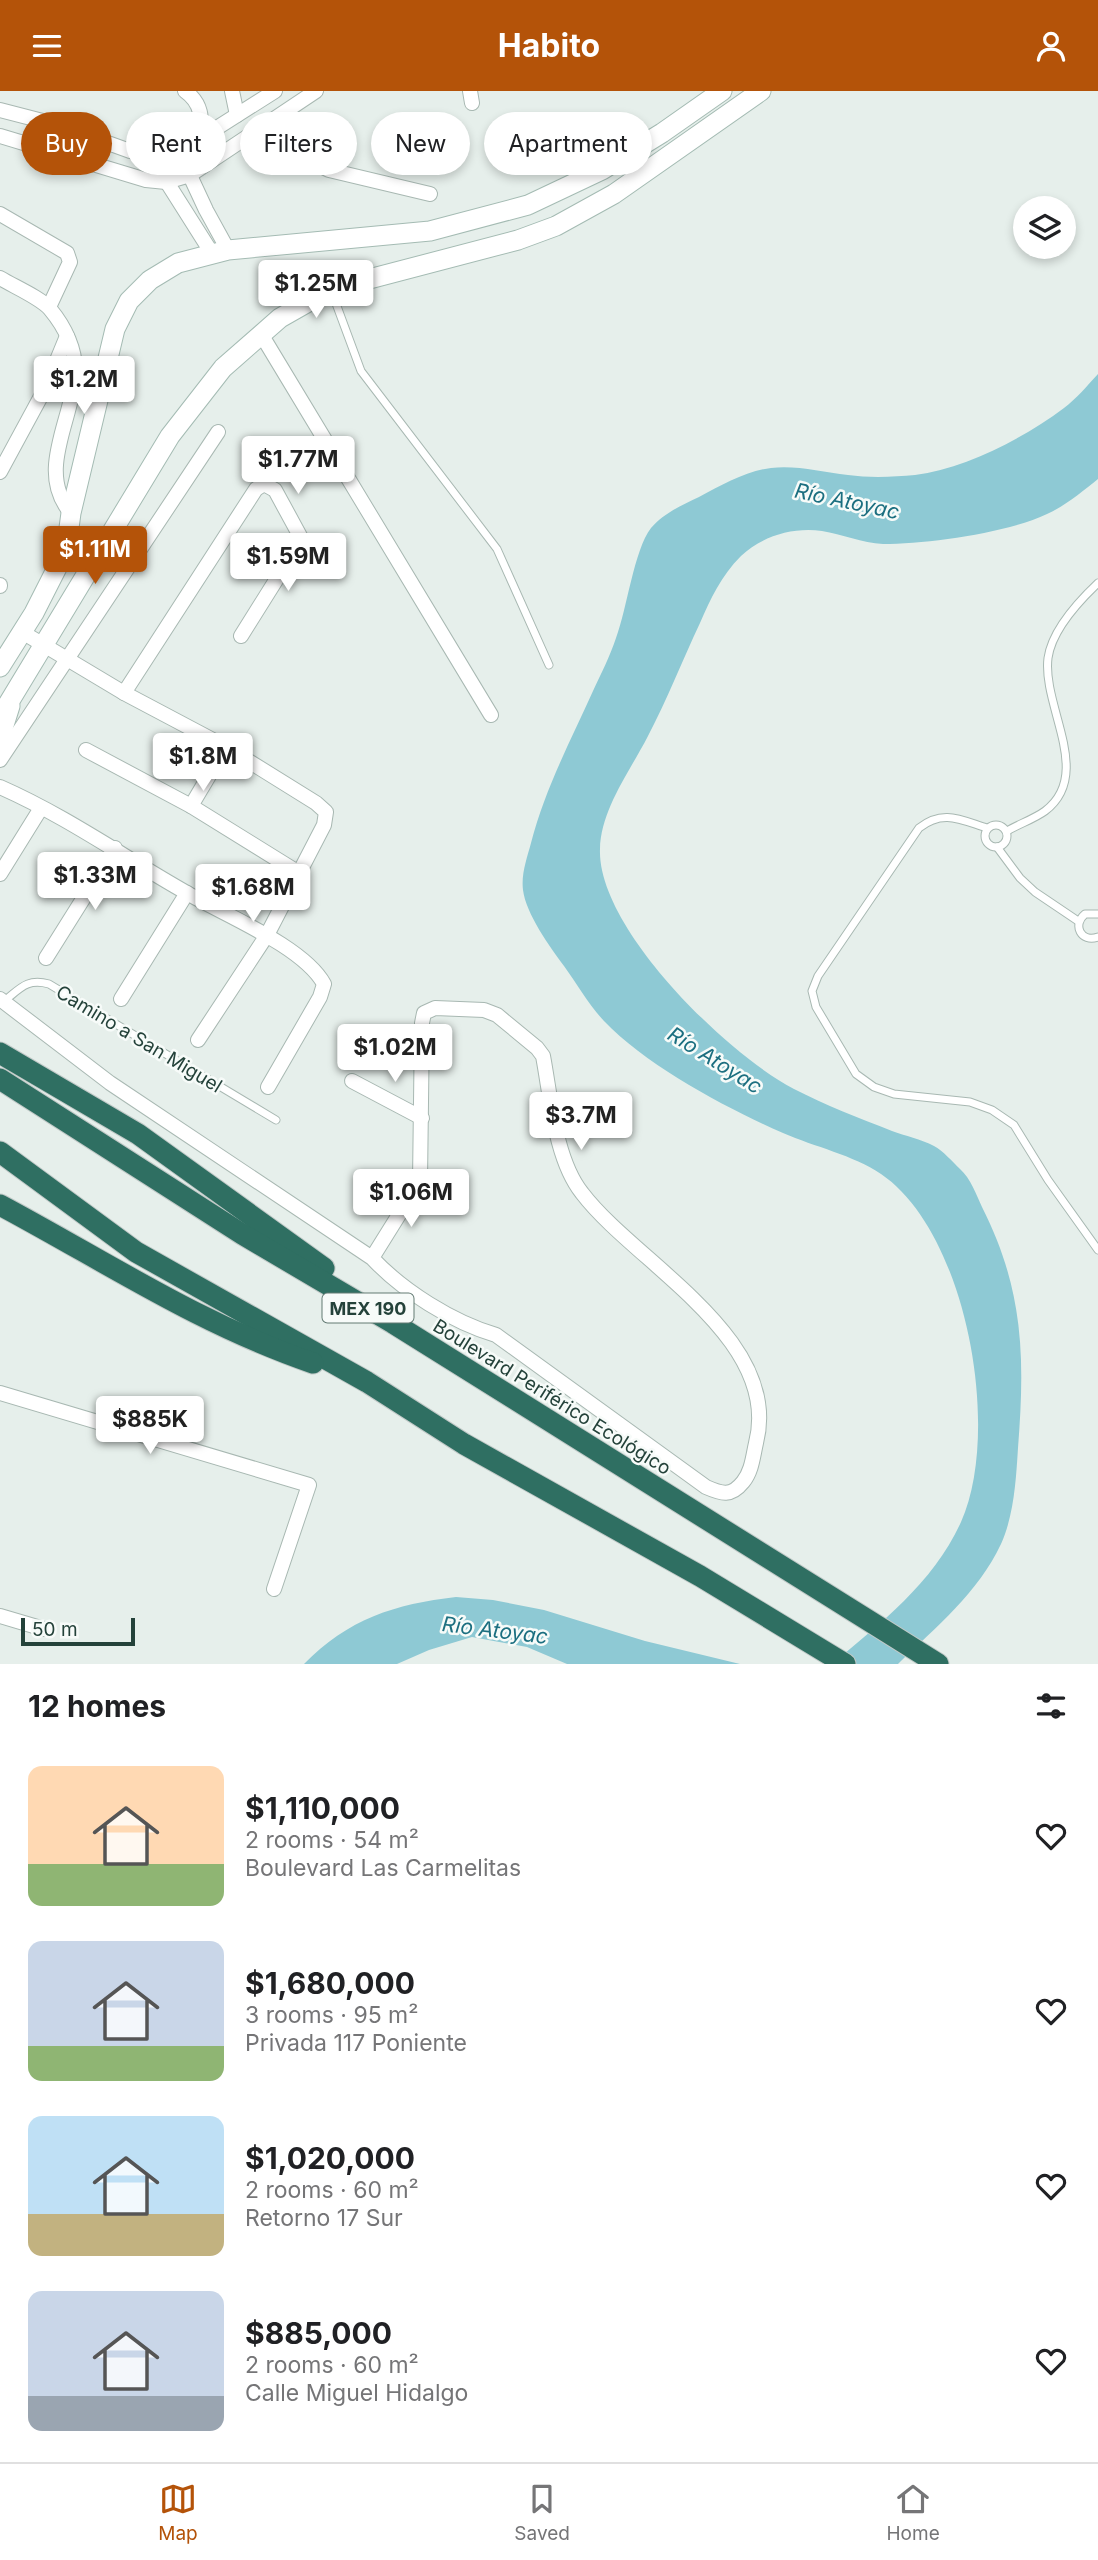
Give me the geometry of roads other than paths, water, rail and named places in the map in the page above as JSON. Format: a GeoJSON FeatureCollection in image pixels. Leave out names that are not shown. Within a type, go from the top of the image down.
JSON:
{"type":"FeatureCollection","features":[{"type":"Feature","properties":{"kind":"highway"},"geometry":{"type":"LineString","coordinates":[[0,1052],[138,1134],[326,1269],[393,1323]]}},
{"type":"Feature","properties":{"kind":"highway","name":"Boulevard Periférico Ecológico"},"geometry":{"type":"LineString","coordinates":[[0,1079],[242,1234],[393,1323],[935,1662]]}},
{"type":"Feature","properties":{"kind":"highway"},"geometry":{"type":"LineString","coordinates":[[0,1152],[136,1252],[367,1382],[464,1444],[700,1576],[845,1664]]}},
{"type":"Feature","properties":{"kind":"highway"},"geometry":{"type":"LineString","coordinates":[[2,1206],[181,1307],[282,1353],[367,1382]]}},
{"type":"Feature","properties":{"kind":"main road"},"geometry":{"type":"LineString","coordinates":[[0,667],[66,550],[71,513],[102,373],[115,329],[129,301],[150,279],[178,263],[220,253],[430,231],[528,205],[591,176],[662,133],[722,91]]}},
{"type":"Feature","properties":{"kind":"main road"},"geometry":{"type":"LineString","coordinates":[[0,717],[170,436],[223,368],[280,318],[331,289],[518,240],[584,213],[761,91]]}},
{"type":"Feature","properties":{"kind":"main road"},"geometry":{"type":"LineString","coordinates":[[449,259],[464,249],[468,242],[466,231],[460,225]]}},
{"type":"Feature","properties":{"kind":"main road"},"geometry":{"type":"LineString","coordinates":[[0,738],[14,694]]}},
{"type":"Feature","properties":{"kind":"street"},"geometry":{"type":"LineString","coordinates":[[185,91],[195,98],[201,112]]}},
{"type":"Feature","properties":{"kind":"street"},"geometry":{"type":"LineString","coordinates":[[232,91],[237,115]]}},
{"type":"Feature","properties":{"kind":"street"},"geometry":{"type":"LineString","coordinates":[[226,122],[275,91]]}},
{"type":"Feature","properties":{"kind":"street"},"geometry":{"type":"LineString","coordinates":[[284,112],[316,91]]}},
{"type":"Feature","properties":{"kind":"street"},"geometry":{"type":"LineString","coordinates":[[0,110],[58,125],[126,148]]}},
{"type":"Feature","properties":{"kind":"street"},"geometry":{"type":"LineString","coordinates":[[0,136],[146,180],[166,182],[187,175]]}},
{"type":"Feature","properties":{"kind":"street"},"geometry":{"type":"LineString","coordinates":[[162,175],[220,253]]}},
{"type":"Feature","properties":{"kind":"street"},"geometry":{"type":"LineString","coordinates":[[190,175],[220,253]]}},
{"type":"Feature","properties":{"kind":"street"},"geometry":{"type":"LineString","coordinates":[[350,175],[429,194]]}},
{"type":"Feature","properties":{"kind":"street"},"geometry":{"type":"LineString","coordinates":[[0,214],[70,257],[49,307]]}},
{"type":"Feature","properties":{"kind":"street"},"geometry":{"type":"LineString","coordinates":[[0,278],[49,307],[74,352],[74,389],[56,457],[56,478],[64,505],[71,513]]}},
{"type":"Feature","properties":{"kind":"street"},"geometry":{"type":"LineString","coordinates":[[261,334],[491,715]]}},
{"type":"Feature","properties":{"kind":"street"},"geometry":{"type":"LineString","coordinates":[[0,472],[46,387],[67,336]]}},
{"type":"Feature","properties":{"kind":"street"},"geometry":{"type":"LineString","coordinates":[[0,760],[218,432]]}},
{"type":"Feature","properties":{"kind":"street"},"geometry":{"type":"LineString","coordinates":[[124,693],[256,489],[264,484],[275,490],[300,536],[298,545],[241,636]]}},
{"type":"Feature","properties":{"kind":"street"},"geometry":{"type":"LineString","coordinates":[[22,632],[124,693],[226,747],[326,812],[324,825],[267,935],[198,1040]]}},
{"type":"Feature","properties":{"kind":"street"},"geometry":{"type":"LineString","coordinates":[[191,806],[226,747]]}},
{"type":"Feature","properties":{"kind":"street"},"geometry":{"type":"LineString","coordinates":[[86,750],[191,806],[299,873]]}},
{"type":"Feature","properties":{"kind":"street"},"geometry":{"type":"LineString","coordinates":[[0,787],[115,848],[187,893],[267,935],[318,973],[324,984],[320,997],[268,1087]]}},
{"type":"Feature","properties":{"kind":"street"},"geometry":{"type":"LineString","coordinates":[[0,874],[41,808]]}},
{"type":"Feature","properties":{"kind":"street"},"geometry":{"type":"LineString","coordinates":[[46,958],[115,848]]}},
{"type":"Feature","properties":{"kind":"street"},"geometry":{"type":"LineString","coordinates":[[121,999],[187,893]]}},
{"type":"Feature","properties":{"kind":"street"},"geometry":{"type":"LineString","coordinates":[[1,1001],[110,1083],[372,1258],[388,1275],[455,1319],[496,1335],[706,1487],[721,1493],[736,1490],[748,1476],[758,1436],[759,1413],[755,1389],[738,1352],[715,1320],[580,1192],[562,1150],[543,1056],[497,1016],[484,1010],[435,1008],[424,1013],[421,1181],[372,1258]]}},
{"type":"Feature","properties":{"kind":"street"},"geometry":{"type":"LineString","coordinates":[[352,1081],[422,1118]]}},
{"type":"Feature","properties":{"kind":"street"},"geometry":{"type":"LineString","coordinates":[[0,1393],[309,1485],[274,1589]]}},
{"type":"Feature","properties":{"kind":"street"},"geometry":{"type":"LineString","coordinates":[[0,1616],[44,1629]]}},
{"type":"Feature","properties":{"kind":"lane"},"geometry":{"type":"LineString","coordinates":[[331,289],[361,371],[498,549],[549,665]]}},
{"type":"Feature","properties":{"kind":"lane"},"geometry":{"type":"LineString","coordinates":[[1007,831],[1044,811],[1054,803],[1063,789],[1067,757],[1049,691],[1048,656],[1060,630],[1082,599],[1098,583]]}},
{"type":"Feature","properties":{"kind":"lane"},"geometry":{"type":"LineString","coordinates":[[997,847],[1004,844],[1008,838],[1002,825],[994,824],[987,828],[948,817],[931,819],[919,828],[818,975],[812,991],[816,1007],[856,1074],[874,1087],[894,1094],[970,1102],[992,1110],[1014,1125],[1098,1250]]}},
{"type":"Feature","properties":{"kind":"lane"},"geometry":{"type":"LineString","coordinates":[[987,828],[985,837],[988,844],[997,847],[1020,878],[1035,892],[1078,921]]}},
{"type":"Feature","properties":{"kind":"lane"},"geometry":{"type":"LineString","coordinates":[[1098,914],[1085,914],[1078,921],[1082,936],[1092,939],[1098,937]]}},
{"type":"Feature","properties":{"kind":"lane","name":"Camino a San Miguel"},"geometry":{"type":"LineString","coordinates":[[1,1001],[27,983],[36,981],[49,984],[275,1120]]}},
{"type":"Feature","properties":{"kind":"water","name":"Río Atoyac"},"geometry":{"type":"Polygon","coordinates":[[[1098,374],[1098,479],[1054,511],[1031,521],[990,532],[922,542],[883,544],[822,531],[800,530],[768,538],[741,556],[722,579],[713,596],[655,722],[605,819],[600,849],[605,881],[620,915],[643,951],[671,986],[735,1048],[794,1089],[929,1144],[944,1153],[970,1182],[996,1237],[1014,1296],[1021,1354],[1020,1415],[1014,1497],[1001,1544],[992,1562],[968,1594],[898,1664],[832,1664],[905,1600],[936,1564],[961,1522],[973,1483],[978,1437],[976,1387],[969,1336],[955,1286],[936,1240],[911,1202],[881,1174],[846,1156],[783,1133],[713,1098],[642,1054],[604,1021],[534,920],[523,890],[525,866],[551,785],[614,645],[640,550],[651,528],[662,518],[725,483],[771,468],[790,467],[881,477],[915,475],[954,466],[993,451],[1048,419],[1073,401],[1098,374]]]}},
{"type":"Feature","properties":{"kind":"water","name":"Río Atoyac"},"geometry":{"type":"Polygon","coordinates":[[[456,1597],[493,1600],[544,1610],[645,1641],[740,1664],[567,1664],[527,1647],[472,1637],[429,1650],[397,1664],[304,1664],[338,1636],[374,1616],[413,1604],[456,1597]]]}}]}
